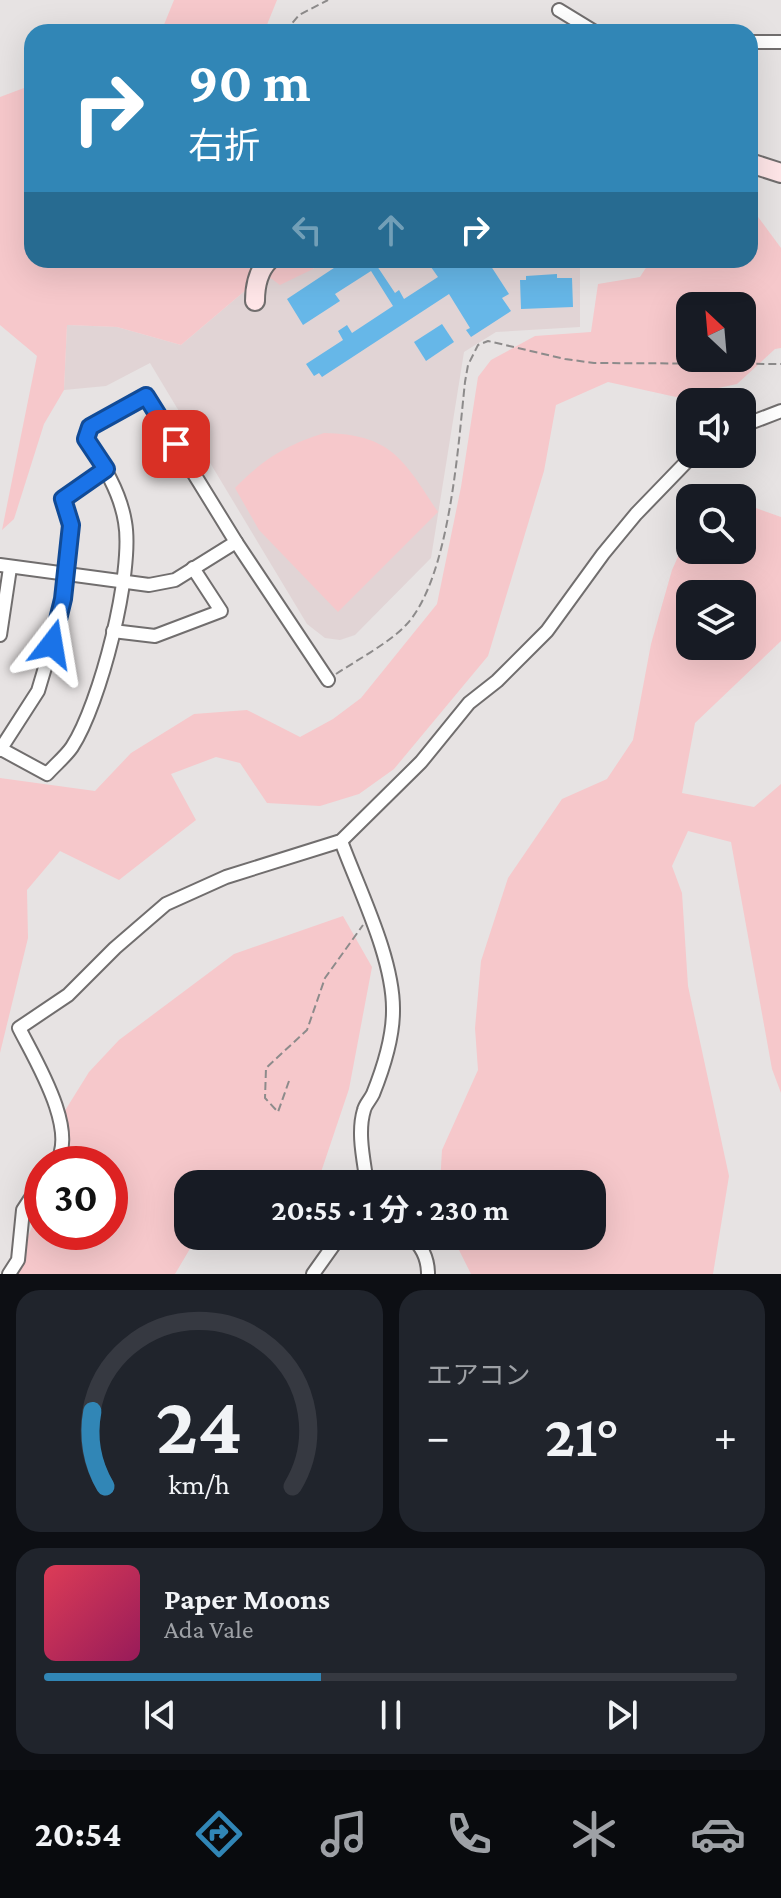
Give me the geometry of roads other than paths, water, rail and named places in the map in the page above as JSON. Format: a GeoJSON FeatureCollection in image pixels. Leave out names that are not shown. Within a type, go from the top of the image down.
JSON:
{"type":"FeatureCollection","features":[{"type":"Feature","properties":{"kind":"street"},"geometry":{"type":"LineString","coordinates":[[559,10],[582,24]]}},
{"type":"Feature","properties":{"kind":"street"},"geometry":{"type":"LineString","coordinates":[[758,42],[781,42]]}},
{"type":"Feature","properties":{"kind":"street"},"geometry":{"type":"LineString","coordinates":[[758,166],[781,173]]}},
{"type":"Feature","properties":{"kind":"street"},"geometry":{"type":"LineString","coordinates":[[255,301],[255,288],[263,268]]}},
{"type":"Feature","properties":{"kind":"street"},"geometry":{"type":"LineString","coordinates":[[106,469],[63,499],[71,525],[63,599],[38,691],[0,750],[47,774],[72,747],[98,689],[123,581],[126,524],[106,469],[86,439],[90,427],[146,396],[236,542],[328,680]]}},
{"type":"Feature","properties":{"kind":"street"},"geometry":{"type":"LineString","coordinates":[[756,421],[781,411]]}},
{"type":"Feature","properties":{"kind":"street"},"geometry":{"type":"LineString","coordinates":[[60,1146],[61,1117],[19,1028],[68,995],[115,948],[166,904],[226,877],[341,841],[421,762],[469,703],[497,681],[547,631],[603,554],[680,468]]}},
{"type":"Feature","properties":{"kind":"street"},"geometry":{"type":"LineString","coordinates":[[0,635],[5,566],[149,585],[175,580],[236,542]]}},
{"type":"Feature","properties":{"kind":"street"},"geometry":{"type":"LineString","coordinates":[[113,631],[155,636],[221,611],[193,568]]}},
{"type":"Feature","properties":{"kind":"street"},"geometry":{"type":"LineString","coordinates":[[341,841],[389,974],[393,1013],[389,1043],[364,1110],[362,1141],[365,1170]]}},
{"type":"Feature","properties":{"kind":"street"},"geometry":{"type":"LineString","coordinates":[[9,1274],[18,1260],[24,1208]]}},
{"type":"Feature","properties":{"kind":"street"},"geometry":{"type":"LineString","coordinates":[[313,1274],[330,1250]]}},
{"type":"Feature","properties":{"kind":"street"},"geometry":{"type":"LineString","coordinates":[[422,1250],[428,1274]]}}]}
